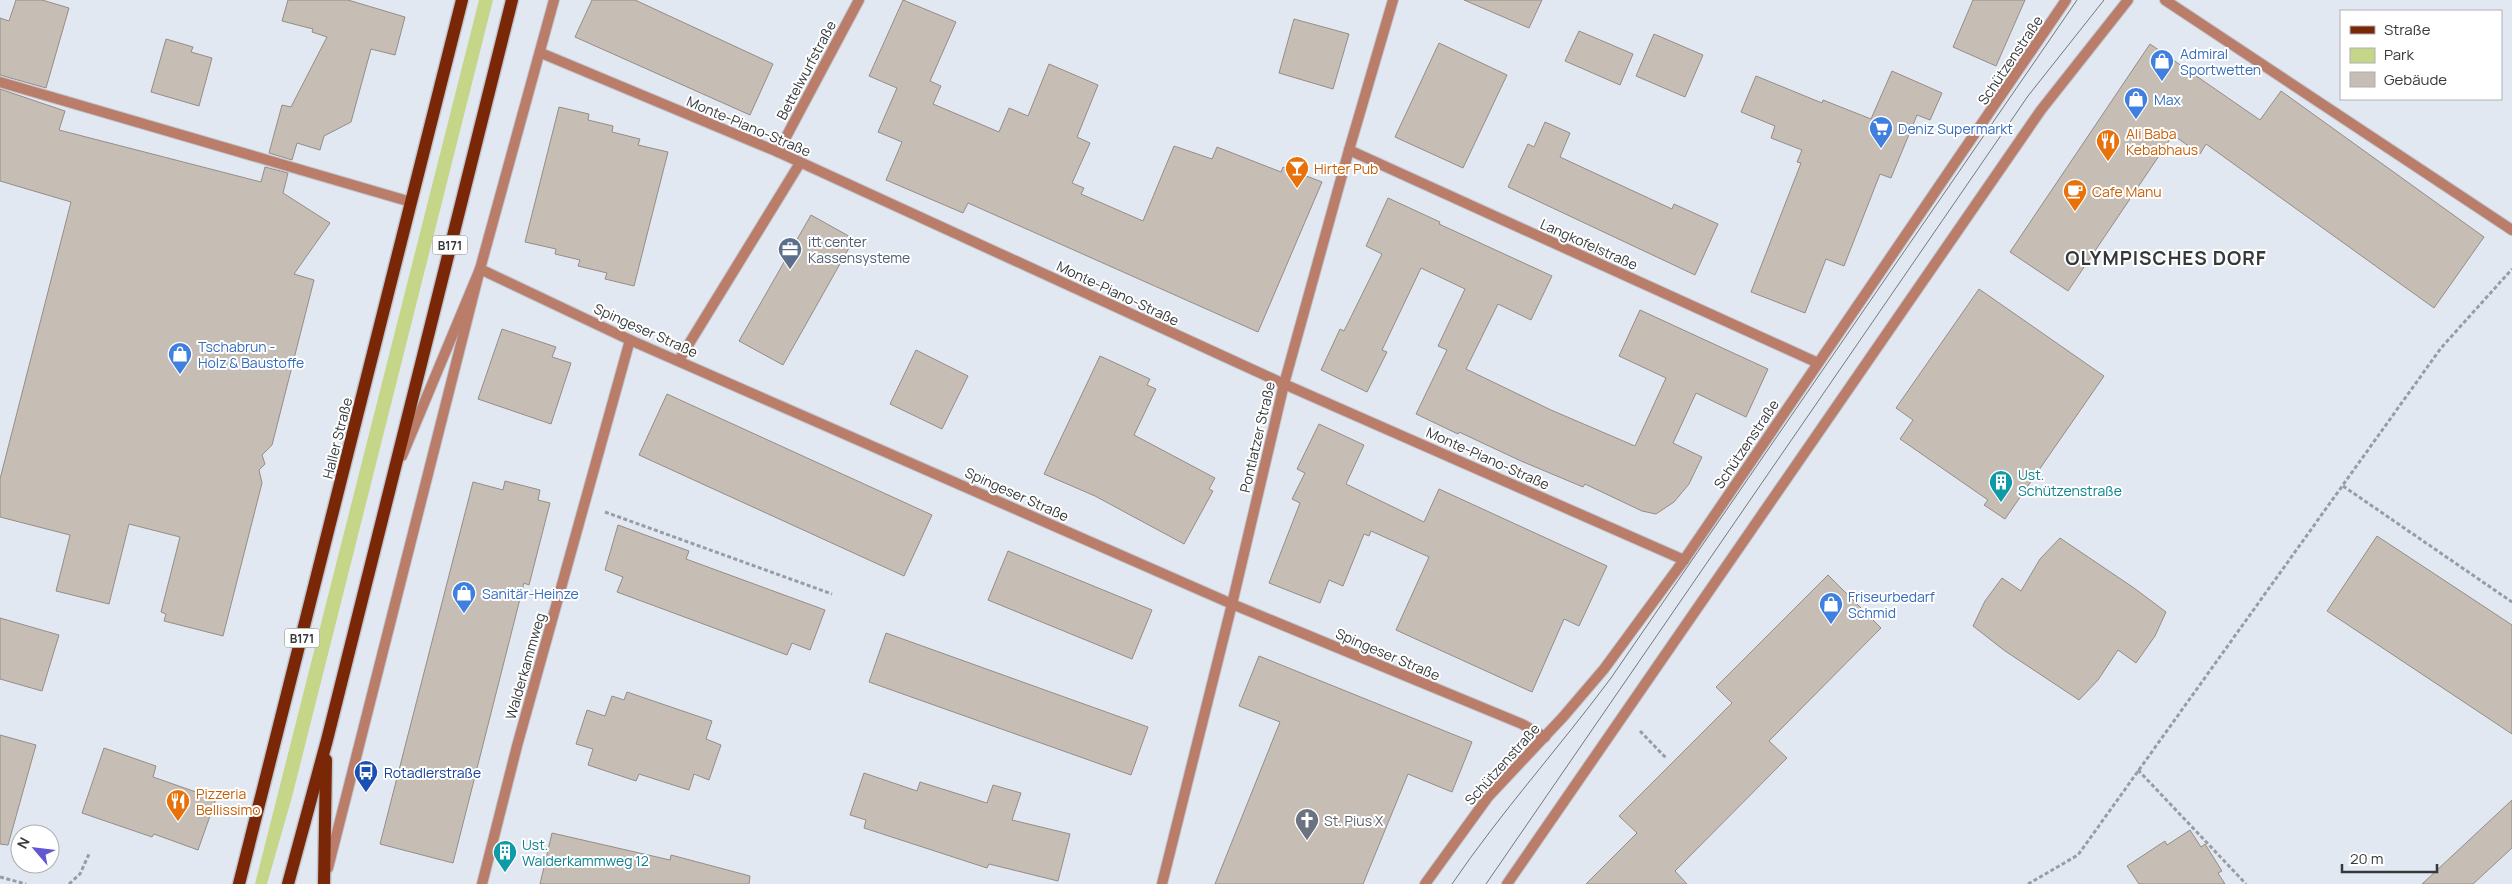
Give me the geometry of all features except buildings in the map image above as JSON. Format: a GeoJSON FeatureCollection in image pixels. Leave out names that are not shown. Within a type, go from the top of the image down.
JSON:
{"type":"FeatureCollection","features":[{"type":"Feature","properties":{"kind":"main road","name":"Haller Straße"},"geometry":{"type":"LineString","coordinates":[[239,884],[462,0]]}},
{"type":"Feature","properties":{"kind":"main road","name":"B171"},"geometry":{"type":"LineString","coordinates":[[288,884],[327,740],[512,0]]}},
{"type":"Feature","properties":{"kind":"main road"},"geometry":{"type":"LineString","coordinates":[[324,884],[327,740]]}},
{"type":"Feature","properties":{"kind":"street"},"geometry":{"type":"LineString","coordinates":[[324,884],[480,269],[541,53],[554,0]]}},
{"type":"Feature","properties":{"kind":"street","name":"Bettelwurfstraße"},"geometry":{"type":"LineString","coordinates":[[778,152],[858,0]]}},
{"type":"Feature","properties":{"kind":"street","name":"Pontlatzer Straße"},"geometry":{"type":"LineString","coordinates":[[1162,884],[1232,604],[1284,384],[1393,0]]}},
{"type":"Feature","properties":{"kind":"street","name":"Schützenstraße"},"geometry":{"type":"LineString","coordinates":[[1425,884],[1488,797],[1545,737],[1619,649],[1684,560],[2066,0]]}},
{"type":"Feature","properties":{"kind":"street"},"geometry":{"type":"LineString","coordinates":[[1507,884],[2036,117],[2128,0]]}},
{"type":"Feature","properties":{"kind":"street"},"geometry":{"type":"LineString","coordinates":[[2165,0],[2512,230]]}},
{"type":"Feature","properties":{"kind":"street","name":"Monte-Piano-Straße"},"geometry":{"type":"LineString","coordinates":[[541,53],[778,152],[1284,384],[1684,560]]}},
{"type":"Feature","properties":{"kind":"street"},"geometry":{"type":"LineString","coordinates":[[0,82],[411,202]]}},
{"type":"Feature","properties":{"kind":"street","name":"Langkofelstraße"},"geometry":{"type":"LineString","coordinates":[[1349,150],[1818,363]]}},
{"type":"Feature","properties":{"kind":"street"},"geometry":{"type":"LineString","coordinates":[[679,360],[800,163]]}},
{"type":"Feature","properties":{"kind":"street"},"geometry":{"type":"LineString","coordinates":[[389,490],[480,269]]}},
{"type":"Feature","properties":{"kind":"street","name":"Spingeser Straße"},"geometry":{"type":"LineString","coordinates":[[480,269],[630,340],[1232,604],[1522,724],[1545,737]]}},
{"type":"Feature","properties":{"kind":"street","name":"Walderkammweg"},"geometry":{"type":"LineString","coordinates":[[482,884],[516,746],[630,340]]}},
{"type":"Feature","properties":{"kind":"path"},"geometry":{"type":"LineString","coordinates":[[2028,884],[2078,856],[2440,348],[2512,270]]}},
{"type":"Feature","properties":{"kind":"path"},"geometry":{"type":"LineString","coordinates":[[2343,486],[2512,602]]}},
{"type":"Feature","properties":{"kind":"path"},"geometry":{"type":"LineString","coordinates":[[585,505],[832,594]]}},
{"type":"Feature","properties":{"kind":"path"},"geometry":{"type":"LineString","coordinates":[[1640,731],[1666,758]]}},
{"type":"Feature","properties":{"kind":"path"},"geometry":{"type":"LineString","coordinates":[[2138,770],[2246,884]]}},
{"type":"Feature","properties":{"kind":"path"},"geometry":{"type":"LineString","coordinates":[[69,884],[80,874],[89,854]]}},
{"type":"Feature","properties":{"kind":"path"},"geometry":{"type":"LineString","coordinates":[[0,877],[26,884]]}},
{"type":"Feature","properties":{"kind":"green space"},"geometry":{"type":"Polygon","coordinates":[[[479,0],[493,0],[292,797],[267,884],[255,884],[479,0]]]}},
{"type":"Feature","properties":{"kind":"tram line"},"geometry":{"type":"LineString","coordinates":[[1452,884],[1490,831],[1611,678],[2077,0]]}},
{"type":"Feature","properties":{"kind":"tram line"},"geometry":{"type":"LineString","coordinates":[[1486,884],[2028,96],[2104,0]]}},
{"type":"Feature","properties":{"kind":"place","name":"Admiral Sportwetten"},"geometry":{"type":"Point","coordinates":[2162,82]}},
{"type":"Feature","properties":{"kind":"place","name":"Max"},"geometry":{"type":"Point","coordinates":[2136,120]}},
{"type":"Feature","properties":{"kind":"place","name":"Deniz Supermarkt"},"geometry":{"type":"Point","coordinates":[1881,149]}},
{"type":"Feature","properties":{"kind":"place","name":"Ali Baba Kebabhaus"},"geometry":{"type":"Point","coordinates":[2108,162]}},
{"type":"Feature","properties":{"kind":"place","name":"Hirter Pub"},"geometry":{"type":"Point","coordinates":[1297,189]}},
{"type":"Feature","properties":{"kind":"place","name":"Cafe Manu"},"geometry":{"type":"Point","coordinates":[2075,212]}},
{"type":"Feature","properties":{"kind":"place","name":"itt center Kassensysteme"},"geometry":{"type":"Point","coordinates":[790,270]}},
{"type":"Feature","properties":{"kind":"place","name":"Tschabrun - Holz & Baustoffe"},"geometry":{"type":"Point","coordinates":[180,375]}},
{"type":"Feature","properties":{"kind":"place","name":"Ust. Schützenstraße"},"geometry":{"type":"Point","coordinates":[2001,503]}},
{"type":"Feature","properties":{"kind":"place","name":"Sanitär-Heinze"},"geometry":{"type":"Point","coordinates":[464,614]}},
{"type":"Feature","properties":{"kind":"place","name":"Friseurbedarf Schmid"},"geometry":{"type":"Point","coordinates":[1831,625]}},
{"type":"Feature","properties":{"kind":"place","name":"Rotadlerstraße"},"geometry":{"type":"Point","coordinates":[366,793]}},
{"type":"Feature","properties":{"kind":"place","name":"Pizzeria Bellissimo"},"geometry":{"type":"Point","coordinates":[178,822]}},
{"type":"Feature","properties":{"kind":"place","name":"St. Pius X"},"geometry":{"type":"Point","coordinates":[1307,841]}},
{"type":"Feature","properties":{"kind":"place","name":"Ust. Walderkammweg 12"},"geometry":{"type":"Point","coordinates":[505,873]}},
{"type":"Feature","properties":{"kind":"district","name":"OLYMPISCHES DORF"},"geometry":{"type":"Point","coordinates":[2166,258]}}]}
